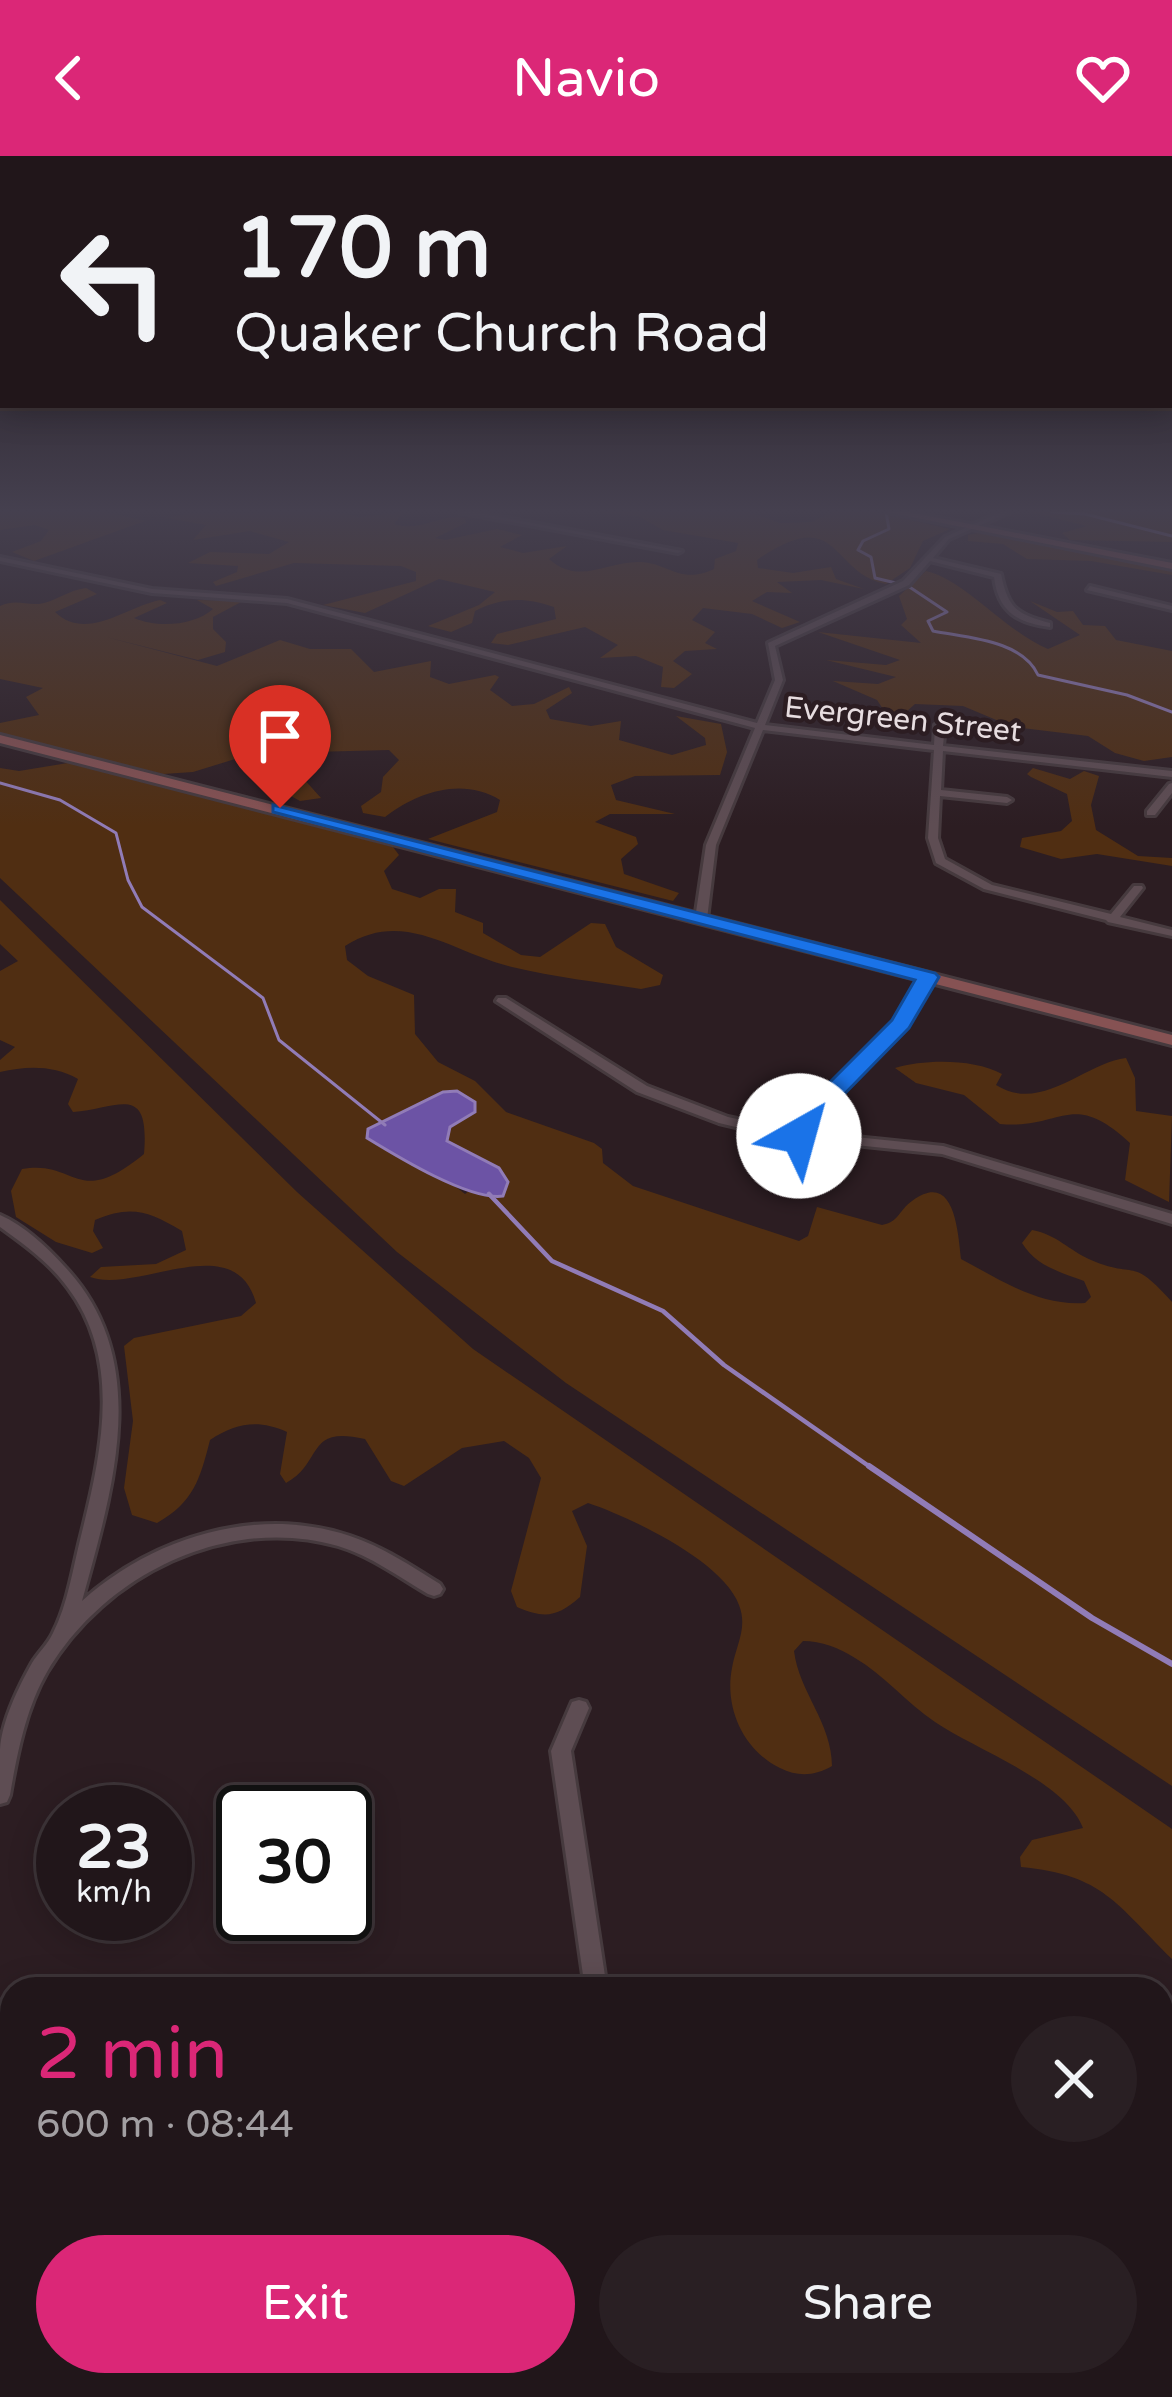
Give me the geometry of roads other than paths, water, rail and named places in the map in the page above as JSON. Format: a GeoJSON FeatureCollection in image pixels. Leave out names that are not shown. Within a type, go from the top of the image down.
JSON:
{"type":"FeatureCollection","features":[{"type":"Feature","properties":{"kind":"street","name":"Evergreen Street"},"geometry":{"type":"LineString","coordinates":[[347,617],[829,739],[1172,774]]}},
{"type":"Feature","properties":{"kind":"street"},"geometry":{"type":"LineString","coordinates":[[701,919],[711,844],[780,676],[771,645],[833,617]]}},
{"type":"Feature","properties":{"kind":"street"},"geometry":{"type":"LineString","coordinates":[[1023,617],[1047,625]]}},
{"type":"Feature","properties":{"kind":"street"},"geometry":{"type":"LineString","coordinates":[[940,725],[934,850],[953,871],[988,887],[1172,933]]}},
{"type":"Feature","properties":{"kind":"street"},"geometry":{"type":"LineString","coordinates":[[0,739],[1172,1040]]}},
{"type":"Feature","properties":{"kind":"street"},"geometry":{"type":"LineString","coordinates":[[1151,813],[1172,786]]}},
{"type":"Feature","properties":{"kind":"street"},"geometry":{"type":"LineString","coordinates":[[937,793],[1007,800]]}},
{"type":"Feature","properties":{"kind":"street"},"geometry":{"type":"LineString","coordinates":[[1112,920],[1138,888]]}},
{"type":"Feature","properties":{"kind":"street"},"geometry":{"type":"LineString","coordinates":[[799,1136],[802,1123],[901,1024],[928,977]]}},
{"type":"Feature","properties":{"kind":"street"},"geometry":{"type":"LineString","coordinates":[[502,1001],[642,1089],[724,1120],[799,1136],[943,1150],[1172,1220]]}},
{"type":"Feature","properties":{"kind":"street"},"geometry":{"type":"LineString","coordinates":[[0,1220],[67,1272],[91,1305],[109,1347],[109,1471],[61,1638]]}},
{"type":"Feature","properties":{"kind":"street"},"geometry":{"type":"LineString","coordinates":[[0,1795],[4,1768],[40,1667],[104,1592],[134,1569],[221,1533],[276,1529],[337,1539],[434,1589]]}},
{"type":"Feature","properties":{"kind":"street"},"geometry":{"type":"LineString","coordinates":[[579,1708],[561,1751],[594,1977]]}},
{"type":"Feature","properties":{"kind":"waterway"},"geometry":{"type":"LineString","coordinates":[[937,617],[928,621],[933,631],[1007,648],[1020,654],[1038,675],[1127,695],[1172,712]]}},
{"type":"Feature","properties":{"kind":"waterway"},"geometry":{"type":"LineString","coordinates":[[0,783],[60,800],[116,833],[128,880],[142,907],[263,998],[279,1040],[385,1125]]}},
{"type":"Feature","properties":{"kind":"waterway"},"geometry":{"type":"LineString","coordinates":[[489,1194],[552,1261],[663,1311],[724,1365],[873,1469]]}},
{"type":"Feature","properties":{"kind":"waterway"},"geometry":{"type":"LineString","coordinates":[[869,1466],[1092,1618],[1172,1664]]}}]}
